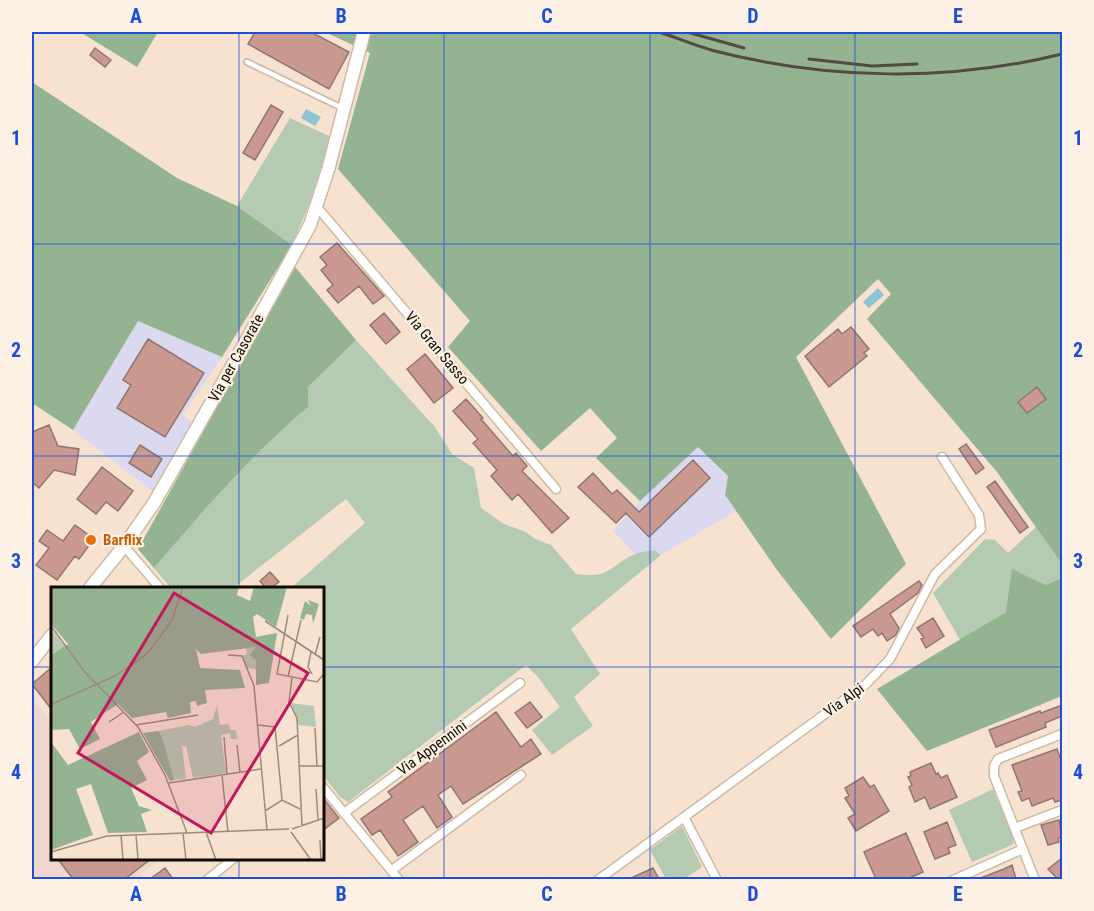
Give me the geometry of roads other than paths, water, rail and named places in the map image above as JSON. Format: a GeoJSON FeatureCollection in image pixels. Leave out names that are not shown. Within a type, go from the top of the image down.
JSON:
{"type":"FeatureCollection","features":[{"type":"Feature","properties":{"kind":"street","name":"Via per Casorate"},"geometry":{"type":"LineString","coordinates":[[91,587],[124,546],[154,503],[310,225],[317,207],[364,32]]}},
{"type":"Feature","properties":{"kind":"street","name":"Via Gran Sasso"},"geometry":{"type":"LineString","coordinates":[[317,207],[556,489]]}},
{"type":"Feature","properties":{"kind":"street","name":"Via Alpi"},"geometry":{"type":"LineString","coordinates":[[598,879],[866,684],[890,659],[935,574],[981,529],[979,514],[942,457]]}},
{"type":"Feature","properties":{"kind":"street"},"geometry":{"type":"LineString","coordinates":[[124,546],[159,587]]}},
{"type":"Feature","properties":{"kind":"street"},"geometry":{"type":"LineString","coordinates":[[32,661],[51,636]]}},
{"type":"Feature","properties":{"kind":"street","name":"Via Appennini"},"geometry":{"type":"LineString","coordinates":[[344,813],[520,683]]}},
{"type":"Feature","properties":{"kind":"street"},"geometry":{"type":"LineString","coordinates":[[1035,879],[994,776],[994,766],[998,759],[1062,734]]}},
{"type":"Feature","properties":{"kind":"street"},"geometry":{"type":"LineString","coordinates":[[392,870],[521,775]]}},
{"type":"Feature","properties":{"kind":"street"},"geometry":{"type":"LineString","coordinates":[[324,790],[399,879]]}},
{"type":"Feature","properties":{"kind":"street"},"geometry":{"type":"LineString","coordinates":[[1015,828],[1062,810]]}},
{"type":"Feature","properties":{"kind":"street"},"geometry":{"type":"LineString","coordinates":[[684,817],[717,879]]}},
{"type":"Feature","properties":{"kind":"street"},"geometry":{"type":"LineString","coordinates":[[953,879],[1023,849]]}},
{"type":"Feature","properties":{"kind":"street"},"geometry":{"type":"LineString","coordinates":[[207,879],[231,860]]}},
{"type":"Feature","properties":{"kind":"lane"},"geometry":{"type":"LineString","coordinates":[[247,62],[344,109]]}},
{"type":"Feature","properties":{"kind":"railway"},"geometry":{"type":"LineString","coordinates":[[659,32],[708,49],[758,61],[845,72],[932,73],[1019,63],[1062,54]]}},
{"type":"Feature","properties":{"kind":"railway"},"geometry":{"type":"LineString","coordinates":[[687,32],[744,48]]}},
{"type":"Feature","properties":{"kind":"railway"},"geometry":{"type":"LineString","coordinates":[[809,59],[872,66],[917,64]]}},
{"type":"Feature","properties":{"kind":"place","name":"Barflix"},"geometry":{"type":"Point","coordinates":[91,540]}}]}
